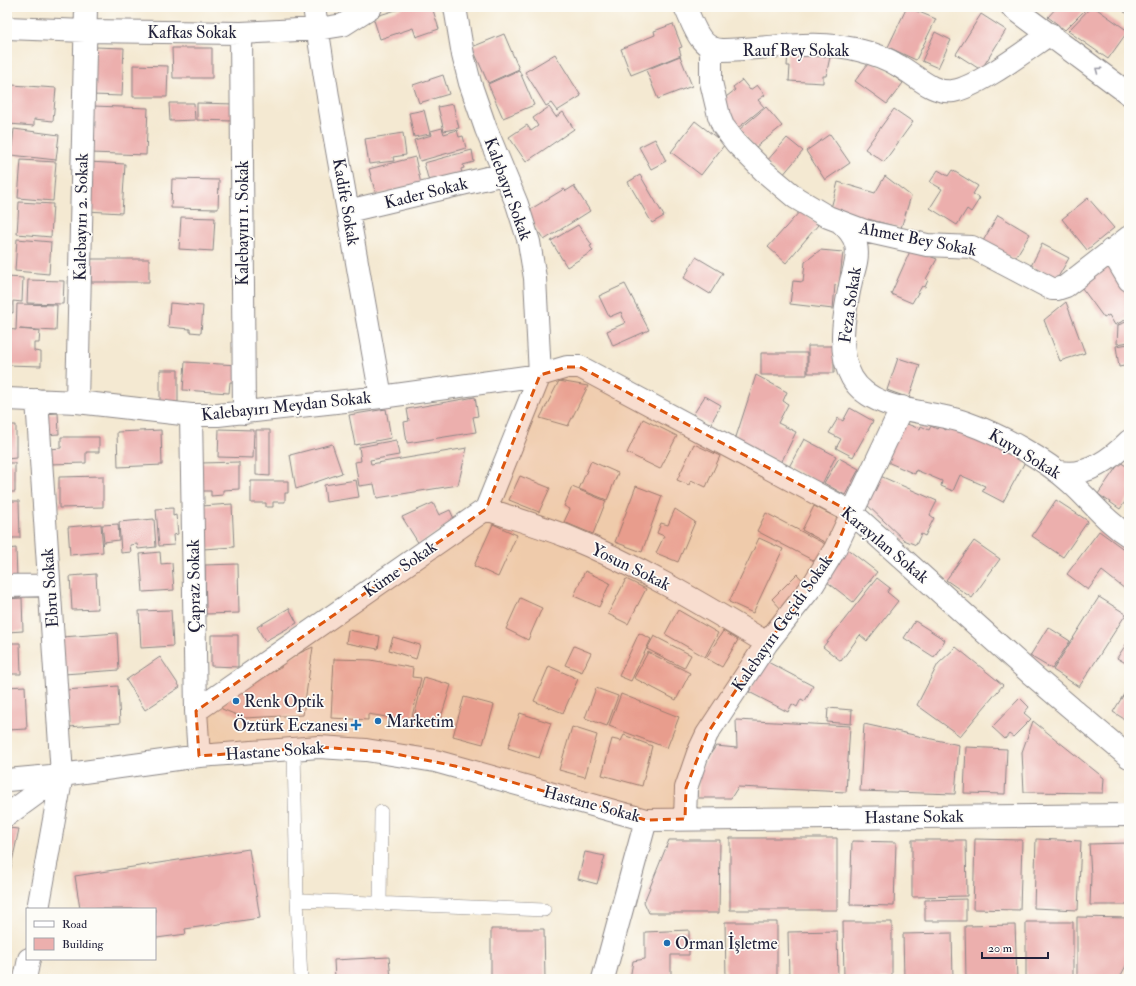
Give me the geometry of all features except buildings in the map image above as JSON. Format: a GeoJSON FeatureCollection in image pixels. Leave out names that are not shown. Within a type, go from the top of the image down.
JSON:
{"type":"FeatureCollection","features":[{"type":"Feature","properties":{"kind":"street","name":"Kalebayırı 2. Sokak"},"geometry":{"type":"LineString","coordinates":[[77,402],[86,7]]}},
{"type":"Feature","properties":{"kind":"street","name":"Kadife Sokak"},"geometry":{"type":"LineString","coordinates":[[314,7],[332,122],[381,397]]}},
{"type":"Feature","properties":{"kind":"street","name":"Kafkas Sokak"},"geometry":{"type":"LineString","coordinates":[[7,28],[85,31],[241,33],[318,29],[343,25],[371,7]]}},
{"type":"Feature","properties":{"kind":"street","name":"Kalebayır Sokak"},"geometry":{"type":"LineString","coordinates":[[455,7],[463,55],[470,83],[486,129],[517,204],[529,242],[535,278],[540,375]]}},
{"type":"Feature","properties":{"kind":"street"},"geometry":{"type":"LineString","coordinates":[[685,7],[701,41],[711,48]]}},
{"type":"Feature","properties":{"kind":"street"},"geometry":{"type":"LineString","coordinates":[[1012,7],[1129,94]]}},
{"type":"Feature","properties":{"kind":"street","name":"Kalebayırı 1. Sokak"},"geometry":{"type":"LineString","coordinates":[[241,33],[244,414]]}},
{"type":"Feature","properties":{"kind":"street","name":"Rauf Bey Sokak"},"geometry":{"type":"LineString","coordinates":[[711,48],[723,50],[798,46],[849,48],[888,60],[933,88],[953,91],[975,82],[1050,34]]}},
{"type":"Feature","properties":{"kind":"street","name":"Ahmet Bey Sokak"},"geometry":{"type":"LineString","coordinates":[[711,48],[710,66],[714,99],[719,116],[729,135],[765,172],[796,198],[841,223],[865,231],[927,245],[972,247],[1052,288],[1057,289],[1066,286],[1111,250]]}},
{"type":"Feature","properties":{"kind":"street","name":"Kader Sokak"},"geometry":{"type":"LineString","coordinates":[[348,211],[504,174]]}},
{"type":"Feature","properties":{"kind":"street","name":"Feza Sokak"},"geometry":{"type":"LineString","coordinates":[[841,223],[853,237],[857,251],[843,335],[846,364],[852,379],[866,394],[875,400],[902,407]]}},
{"type":"Feature","properties":{"kind":"street"},"geometry":{"type":"LineString","coordinates":[[1129,237],[1111,250],[1129,280]]}},
{"type":"Feature","properties":{"kind":"street","name":"Karayılan Sokak"},"geometry":{"type":"LineString","coordinates":[[540,375],[567,367],[580,367],[585,369],[851,512],[1030,673],[1129,757]]}},
{"type":"Feature","properties":{"kind":"street"},"geometry":{"type":"LineString","coordinates":[[486,509],[540,375]]}},
{"type":"Feature","properties":{"kind":"street","name":"Kalebayırı Meydan Sokak"},"geometry":{"type":"LineString","coordinates":[[7,399],[77,402],[191,415],[244,414],[540,375]]}},
{"type":"Feature","properties":{"kind":"street","name":"Ebru Sokak"},"geometry":{"type":"LineString","coordinates":[[37,400],[62,775],[38,908]]}},
{"type":"Feature","properties":{"kind":"street","name":"Kuyu Sokak"},"geometry":{"type":"LineString","coordinates":[[902,407],[966,422],[983,429],[1022,450],[1056,471],[1115,526],[1129,536]]}},
{"type":"Feature","properties":{"kind":"street","name":"Kalebayırı Geçidi Sokak"},"geometry":{"type":"LineString","coordinates":[[685,819],[686,788],[698,753],[729,698],[767,642],[812,585],[835,550],[851,512],[902,407]]}},
{"type":"Feature","properties":{"kind":"street","name":"Çapraz Sokak"},"geometry":{"type":"LineString","coordinates":[[191,415],[196,711],[199,756]]}},
{"type":"Feature","properties":{"kind":"street"},"geometry":{"type":"LineString","coordinates":[[1083,495],[1078,487],[1077,481],[1081,473],[1112,456],[1129,441]]}},
{"type":"Feature","properties":{"kind":"street"},"geometry":{"type":"LineString","coordinates":[[1056,471],[1071,473],[1089,469]]}},
{"type":"Feature","properties":{"kind":"street","name":"Yosun Sokak"},"geometry":{"type":"LineString","coordinates":[[486,509],[566,536],[638,569],[702,603],[767,642]]}},
{"type":"Feature","properties":{"kind":"street","name":"Küme Sokak"},"geometry":{"type":"LineString","coordinates":[[196,711],[486,509]]}},
{"type":"Feature","properties":{"kind":"street"},"geometry":{"type":"LineString","coordinates":[[7,586],[49,585]]}},
{"type":"Feature","properties":{"kind":"street","name":"Hastane Sokak"},"geometry":{"type":"LineString","coordinates":[[7,780],[62,775],[199,756],[294,749],[343,748],[386,752],[435,761],[646,820],[1129,815]]}},
{"type":"Feature","properties":{"kind":"street"},"geometry":{"type":"LineString","coordinates":[[7,815],[62,775]]}},
{"type":"Feature","properties":{"kind":"street"},"geometry":{"type":"LineString","coordinates":[[603,979],[646,820]]}},
{"type":"Feature","properties":{"kind":"street"},"geometry":{"type":"LineString","coordinates":[[25,979],[29,960]]}},
{"type":"Feature","properties":{"kind":"lane"},"geometry":{"type":"LineString","coordinates":[[294,749],[297,900],[301,979]]}},
{"type":"Feature","properties":{"kind":"lane"},"geometry":{"type":"LineString","coordinates":[[380,904],[381,812]]}},
{"type":"Feature","properties":{"kind":"lane"},"geometry":{"type":"LineString","coordinates":[[297,900],[544,910]]}},
{"type":"Feature","properties":{"kind":"highlighted area"},"geometry":{"type":"Polygon","coordinates":[[[567,367],[580,367],[851,512],[835,549],[813,585],[767,643],[707,734],[686,788],[685,819],[646,820],[455,766],[386,752],[319,747],[199,756],[196,711],[486,509],[540,375],[567,367]]]}},
{"type":"Feature","properties":{"kind":"place","name":"Renk Optik"},"geometry":{"type":"Point","coordinates":[236,701]}},
{"type":"Feature","properties":{"kind":"place","name":"Marketim"},"geometry":{"type":"Point","coordinates":[378,721]}},
{"type":"Feature","properties":{"kind":"place","name":"Öztürk Eczanesi"},"geometry":{"type":"Point","coordinates":[356,725]}},
{"type":"Feature","properties":{"kind":"place","name":"Orman İşletme"},"geometry":{"type":"Point","coordinates":[667,943]}}]}
